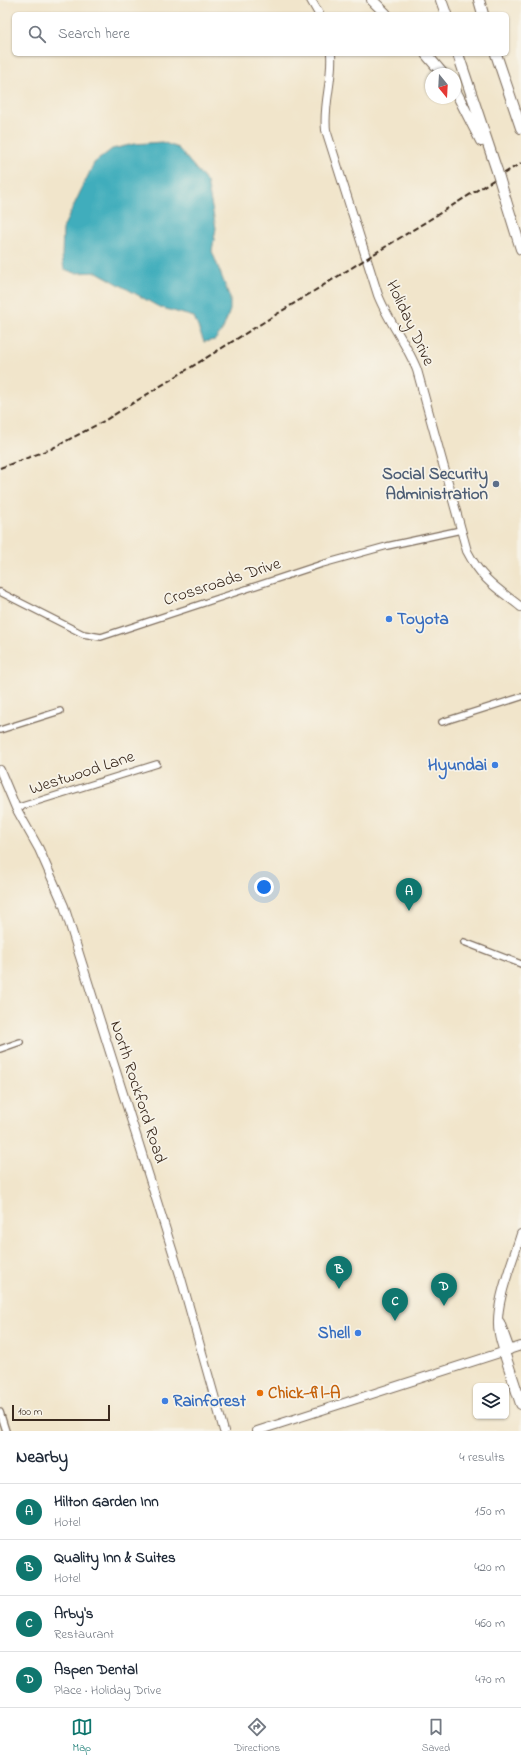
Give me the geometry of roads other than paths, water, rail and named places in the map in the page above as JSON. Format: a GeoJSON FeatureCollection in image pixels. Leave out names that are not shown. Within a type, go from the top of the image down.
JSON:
{"type":"FeatureCollection","features":[{"type":"Feature","properties":{"kind":"highway"},"geometry":{"type":"LineString","coordinates":[[372,0],[384,12]]}},
{"type":"Feature","properties":{"kind":"highway"},"geometry":{"type":"LineString","coordinates":[[441,0],[445,12]]}},
{"type":"Feature","properties":{"kind":"highway"},"geometry":{"type":"LineString","coordinates":[[479,0],[482,12]]}},
{"type":"Feature","properties":{"kind":"highway"},"geometry":{"type":"LineString","coordinates":[[428,56],[438,68]]}},
{"type":"Feature","properties":{"kind":"highway"},"geometry":{"type":"LineString","coordinates":[[459,56],[488,152]]}},
{"type":"Feature","properties":{"kind":"highway"},"geometry":{"type":"LineString","coordinates":[[497,56],[521,128]]}},
{"type":"Feature","properties":{"kind":"highway"},"geometry":{"type":"LineString","coordinates":[[461,101],[497,171],[521,249]]}},
{"type":"Feature","properties":{"kind":"highway"},"geometry":{"type":"LineString","coordinates":[[507,1351],[521,1385]]}},
{"type":"Feature","properties":{"kind":"highway"},"geometry":{"type":"LineString","coordinates":[[507,1351],[521,1404]]}},
{"type":"Feature","properties":{"kind":"street"},"geometry":{"type":"LineString","coordinates":[[311,0],[319,12]]}},
{"type":"Feature","properties":{"kind":"street","name":"Holiday Drive"},"geometry":{"type":"LineString","coordinates":[[331,56],[331,72],[325,105],[327,136],[378,294],[389,320],[412,358],[467,551],[474,565],[482,576],[521,607]]}},
{"type":"Feature","properties":{"kind":"street","name":"Crossroads Drive"},"geometry":{"type":"LineString","coordinates":[[0,592],[83,634],[101,637],[329,562],[387,546],[461,530]]}},
{"type":"Feature","properties":{"kind":"street"},"geometry":{"type":"LineString","coordinates":[[442,722],[521,697]]}},
{"type":"Feature","properties":{"kind":"street"},"geometry":{"type":"LineString","coordinates":[[0,730],[60,711]]}},
{"type":"Feature","properties":{"kind":"street","name":"Westwood Lane"},"geometry":{"type":"LineString","coordinates":[[16,808],[157,764]]}},
{"type":"Feature","properties":{"kind":"street","name":"North Rockford Road"},"geometry":{"type":"LineString","coordinates":[[0,770],[16,808],[39,849],[64,906],[181,1278],[224,1431]]}},
{"type":"Feature","properties":{"kind":"street"},"geometry":{"type":"LineString","coordinates":[[464,942],[521,964]]}},
{"type":"Feature","properties":{"kind":"street"},"geometry":{"type":"LineString","coordinates":[[0,1049],[20,1042]]}},
{"type":"Feature","properties":{"kind":"street"},"geometry":{"type":"LineString","coordinates":[[507,1351],[498,1333],[498,1320],[501,1297],[521,1234]]}},
{"type":"Feature","properties":{"kind":"street"},"geometry":{"type":"LineString","coordinates":[[257,1431],[521,1346]]}},
{"type":"Feature","properties":{"kind":"street"},"geometry":{"type":"LineString","coordinates":[[0,1412],[6,1431]]}},
{"type":"Feature","properties":{"kind":"water"},"geometry":{"type":"Polygon","coordinates":[[[162,142],[178,148],[207,182],[216,228],[212,251],[230,298],[230,310],[223,329],[215,340],[204,342],[194,317],[159,307],[97,272],[75,273],[64,269],[62,257],[63,228],[94,163],[112,149],[134,144],[162,142]]]}},
{"type":"Feature","properties":{"kind":"railway"},"geometry":{"type":"LineString","coordinates":[[0,468],[51,449],[104,421],[521,163]]}},
{"type":"Feature","properties":{"kind":"place","name":"Social Security Administration"},"geometry":{"type":"Point","coordinates":[496,484]}},
{"type":"Feature","properties":{"kind":"place","name":"Toyota"},"geometry":{"type":"Point","coordinates":[389,619]}},
{"type":"Feature","properties":{"kind":"place","name":"Hyundai"},"geometry":{"type":"Point","coordinates":[495,765]}},
{"type":"Feature","properties":{"kind":"place","name":"Hilton Garden Inn"},"geometry":{"type":"Point","coordinates":[409,911]}},
{"type":"Feature","properties":{"kind":"place","name":"Quality Inn & Suites"},"geometry":{"type":"Point","coordinates":[339,1289]}},
{"type":"Feature","properties":{"kind":"place","name":"Aspen Dental"},"geometry":{"type":"Point","coordinates":[444,1306]}},
{"type":"Feature","properties":{"kind":"place","name":"Arby's"},"geometry":{"type":"Point","coordinates":[395,1321]}},
{"type":"Feature","properties":{"kind":"place","name":"Shell"},"geometry":{"type":"Point","coordinates":[358,1333]}},
{"type":"Feature","properties":{"kind":"place","name":"Chick-fil-A"},"geometry":{"type":"Point","coordinates":[260,1393]}},
{"type":"Feature","properties":{"kind":"place","name":"Rainforest"},"geometry":{"type":"Point","coordinates":[165,1401]}}]}
